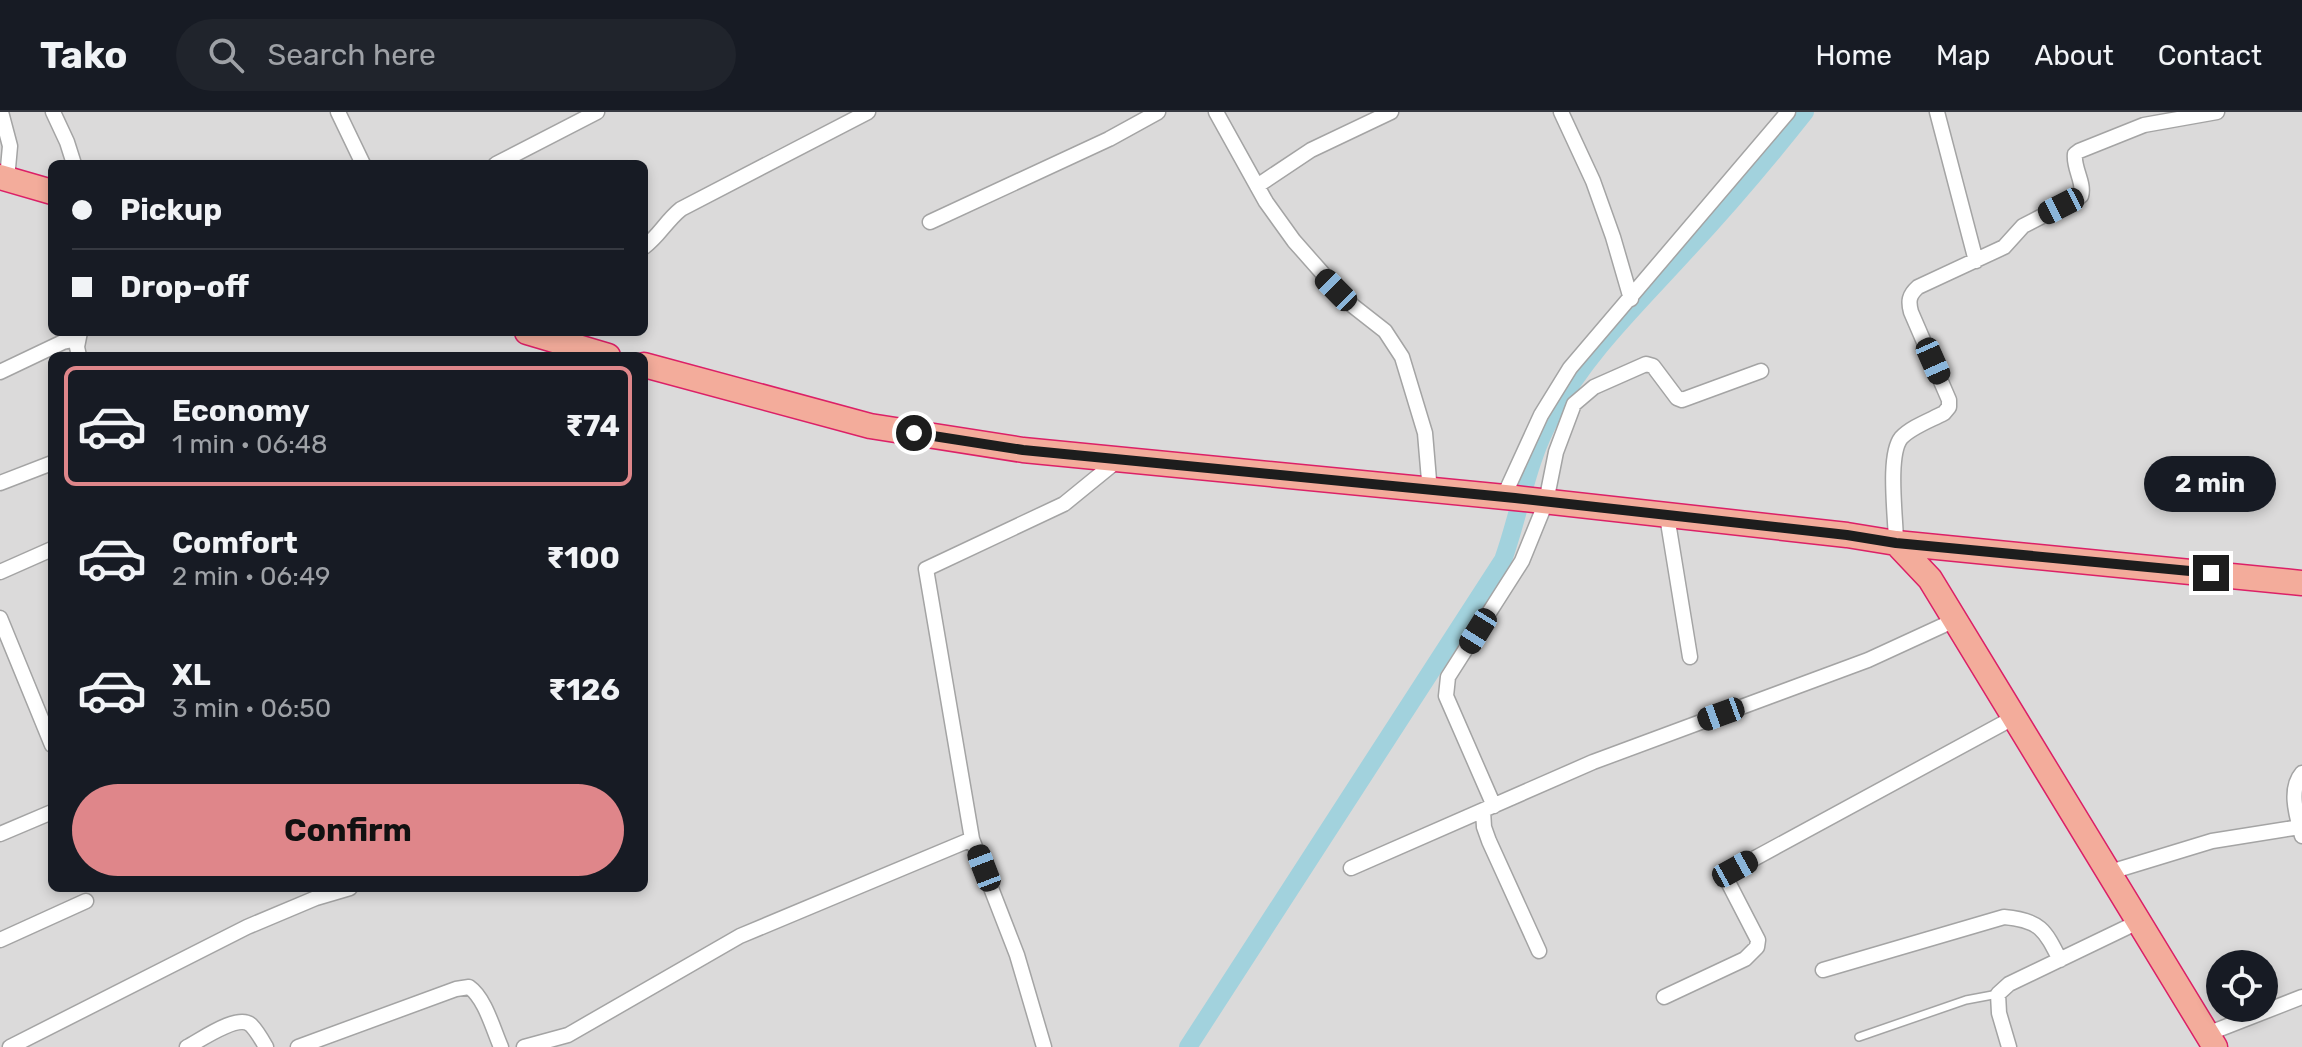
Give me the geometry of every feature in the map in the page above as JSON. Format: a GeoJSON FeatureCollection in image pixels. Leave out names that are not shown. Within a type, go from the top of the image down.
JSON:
{"type":"FeatureCollection","features":[{"type":"Feature","properties":{"kind":"highway"},"geometry":{"type":"LineString","coordinates":[[3,178],[48,191]]}},
{"type":"Feature","properties":{"kind":"highway"},"geometry":{"type":"LineString","coordinates":[[540,336],[594,352]]}},
{"type":"Feature","properties":{"kind":"highway"},"geometry":{"type":"LineString","coordinates":[[648,366],[870,426],[1009,448],[2302,583]]}},
{"type":"Feature","properties":{"kind":"highway"},"geometry":{"type":"LineString","coordinates":[[1896,543],[1930,579],[2211,1041]]}},
{"type":"Feature","properties":{"kind":"street"},"geometry":{"type":"LineString","coordinates":[[1,112],[10,146],[3,178]]}},
{"type":"Feature","properties":{"kind":"street"},"geometry":{"type":"LineString","coordinates":[[53,112],[73,160]]}},
{"type":"Feature","properties":{"kind":"street"},"geometry":{"type":"LineString","coordinates":[[338,112],[361,160]]}},
{"type":"Feature","properties":{"kind":"street"},"geometry":{"type":"LineString","coordinates":[[504,160],[597,112]]}},
{"type":"Feature","properties":{"kind":"street"},"geometry":{"type":"LineString","coordinates":[[648,244],[659,235],[667,220],[681,209],[868,112]]}},
{"type":"Feature","properties":{"kind":"street"},"geometry":{"type":"LineString","coordinates":[[930,222],[1109,139],[1158,112]]}},
{"type":"Feature","properties":{"kind":"street"},"geometry":{"type":"LineString","coordinates":[[1216,112],[1266,202],[1309,261],[1348,302],[1385,331],[1402,357],[1425,433],[1430,492]]}},
{"type":"Feature","properties":{"kind":"street"},"geometry":{"type":"LineString","coordinates":[[1257,186],[1311,150],[1391,112]]}},
{"type":"Feature","properties":{"kind":"street"},"geometry":{"type":"LineString","coordinates":[[1561,112],[1593,181],[1631,299]]}},
{"type":"Feature","properties":{"kind":"street"},"geometry":{"type":"LineString","coordinates":[[1539,951],[1484,827],[1489,808],[1445,687],[1448,677],[1522,561],[1526,500],[1541,415],[1583,352],[1788,112]]}},
{"type":"Feature","properties":{"kind":"street"},"geometry":{"type":"LineString","coordinates":[[1937,112],[1976,261]]}},
{"type":"Feature","properties":{"kind":"street"},"geometry":{"type":"LineString","coordinates":[[1896,543],[1894,469],[1899,441],[1949,407],[1949,400],[1911,312],[1911,294],[1918,287],[2008,245],[2023,226],[2082,195],[2075,162],[2075,154],[2079,151],[2144,125],[2217,112]]}},
{"type":"Feature","properties":{"kind":"street"},"geometry":{"type":"LineString","coordinates":[[0,372],[78,336]]}},
{"type":"Feature","properties":{"kind":"street"},"geometry":{"type":"LineString","coordinates":[[1526,500],[1556,452],[1574,404],[1594,387],[1646,364],[1653,366],[1677,398],[1682,400],[1761,371]]}},
{"type":"Feature","properties":{"kind":"street"},"geometry":{"type":"LineString","coordinates":[[1044,1047],[1017,955],[972,839],[926,569],[1064,504],[1118,460]]}},
{"type":"Feature","properties":{"kind":"street"},"geometry":{"type":"LineString","coordinates":[[0,483],[48,465]]}},
{"type":"Feature","properties":{"kind":"street"},"geometry":{"type":"LineString","coordinates":[[1667,516],[1690,657]]}},
{"type":"Feature","properties":{"kind":"street"},"geometry":{"type":"LineString","coordinates":[[0,572],[48,551]]}},
{"type":"Feature","properties":{"kind":"street"},"geometry":{"type":"LineString","coordinates":[[0,618],[48,735]]}},
{"type":"Feature","properties":{"kind":"street"},"geometry":{"type":"LineString","coordinates":[[1351,868],[1593,762],[1868,660],[1955,620]]}},
{"type":"Feature","properties":{"kind":"street"},"geometry":{"type":"LineString","coordinates":[[1664,997],[1745,959],[1757,947],[1758,940],[1727,880],[1735,869],[2013,718]]}},
{"type":"Feature","properties":{"kind":"street"},"geometry":{"type":"LineString","coordinates":[[2107,873],[2212,841],[2301,832],[2294,790],[2296,780],[2302,773]]}},
{"type":"Feature","properties":{"kind":"street"},"geometry":{"type":"LineString","coordinates":[[0,834],[48,814]]}},
{"type":"Feature","properties":{"kind":"street"},"geometry":{"type":"LineString","coordinates":[[524,1047],[568,1035],[740,936],[972,839]]}},
{"type":"Feature","properties":{"kind":"street"},"geometry":{"type":"LineString","coordinates":[[10,1047],[247,927],[336,892]]}},
{"type":"Feature","properties":{"kind":"street"},"geometry":{"type":"LineString","coordinates":[[0,940],[86,901]]}},
{"type":"Feature","properties":{"kind":"street"},"geometry":{"type":"LineString","coordinates":[[1823,970],[2004,917],[2025,919],[2036,924],[2047,934],[2060,960]]}},
{"type":"Feature","properties":{"kind":"street"},"geometry":{"type":"LineString","coordinates":[[2009,1047],[1999,1013],[1998,994],[2009,984],[2138,922]]}},
{"type":"Feature","properties":{"kind":"street"},"geometry":{"type":"LineString","coordinates":[[298,1047],[469,987],[480,1000],[501,1047]]}},
{"type":"Feature","properties":{"kind":"street"},"geometry":{"type":"LineString","coordinates":[[2211,1041],[2302,997]]}},
{"type":"Feature","properties":{"kind":"street"},"geometry":{"type":"LineString","coordinates":[[187,1047],[242,1021],[251,1025],[266,1047]]}},
{"type":"Feature","properties":{"kind":"lane"},"geometry":{"type":"LineString","coordinates":[[1859,1037],[1966,1000],[1998,994]]}},
{"type":"Feature","properties":{"kind":"shaded area"},"geometry":{"type":"Polygon","coordinates":[[[0,112],[2302,112],[2302,1047],[0,1047],[0,112]]]}},
{"type":"Feature","properties":{"kind":"waterway"},"geometry":{"type":"LineString","coordinates":[[1188,1047],[1503,560],[1536,450],[1566,393],[1614,330],[1732,200],[1805,112]]}},
{"type":"Feature","properties":{"kind":"route"},"geometry":{"type":"LineString","coordinates":[[914,433],[1023,450],[1515,498],[1896,543],[2211,573]]}}]}
